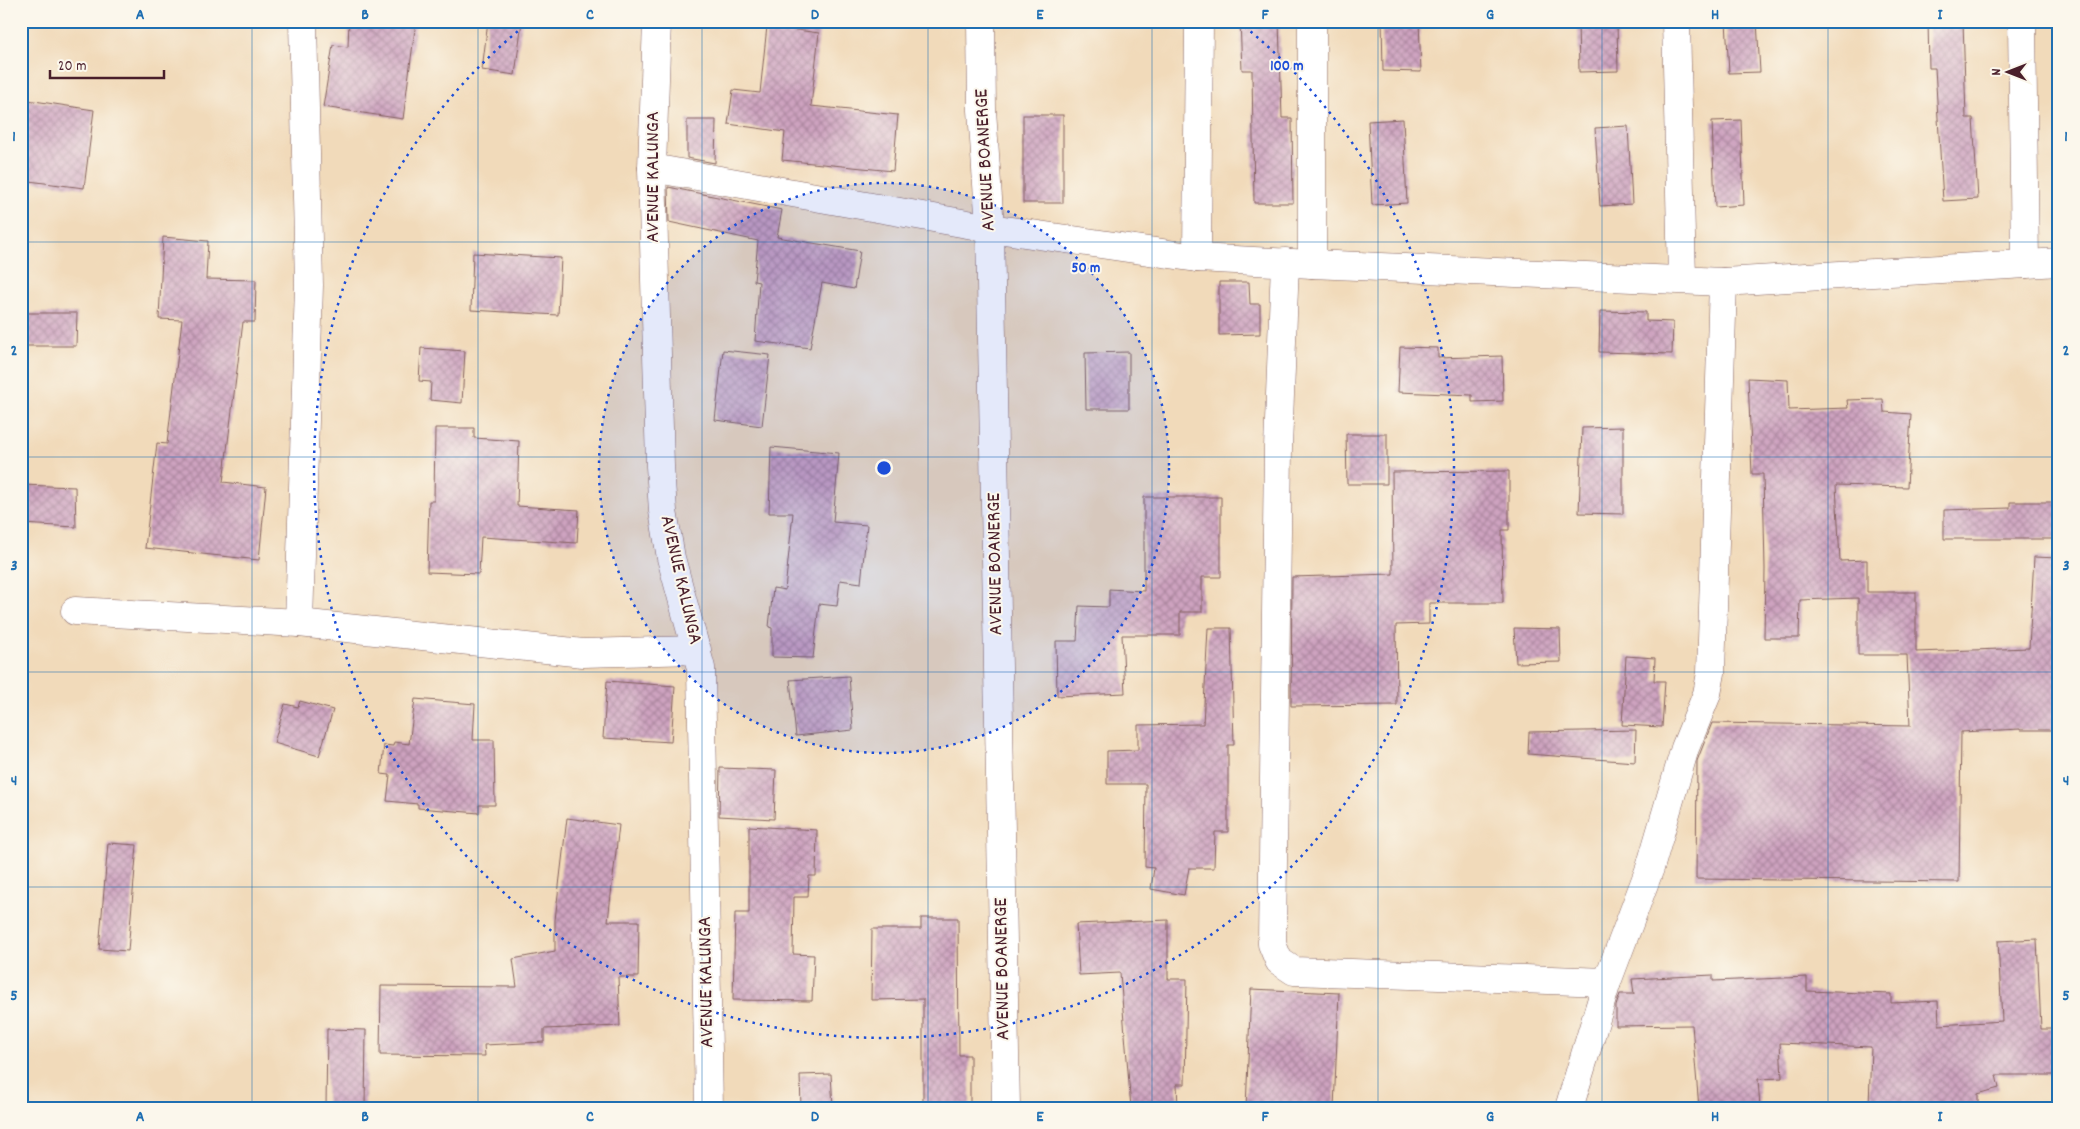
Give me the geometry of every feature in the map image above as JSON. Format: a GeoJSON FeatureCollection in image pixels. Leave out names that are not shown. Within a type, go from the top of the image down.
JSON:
{"type":"FeatureCollection","features":[{"type":"Feature","properties":{"kind":"street"},"geometry":{"type":"LineString","coordinates":[[299,623],[309,285],[303,21]]}},
{"type":"Feature","properties":{"kind":"street","name":"AVENUE KALUNGA"},"geometry":{"type":"LineString","coordinates":[[657,21],[652,168],[660,466],[663,511],[671,558],[701,668],[709,1108]]}},
{"type":"Feature","properties":{"kind":"street","name":"AVENUE BOANERGE"},"geometry":{"type":"LineString","coordinates":[[981,21],[982,110],[990,228],[1006,1108]]}},
{"type":"Feature","properties":{"kind":"street"},"geometry":{"type":"LineString","coordinates":[[1197,258],[1199,21]]}},
{"type":"Feature","properties":{"kind":"street"},"geometry":{"type":"LineString","coordinates":[[1312,21],[1298,263],[1278,448],[1272,944],[1279,961],[1294,971],[1607,982]]}},
{"type":"Feature","properties":{"kind":"street"},"geometry":{"type":"LineString","coordinates":[[1676,21],[1682,279]]}},
{"type":"Feature","properties":{"kind":"street"},"geometry":{"type":"LineString","coordinates":[[2022,21],[2025,264]]}},
{"type":"Feature","properties":{"kind":"street"},"geometry":{"type":"LineString","coordinates":[[652,168],[990,228],[1197,258],[1723,282],[2059,262]]}},
{"type":"Feature","properties":{"kind":"street"},"geometry":{"type":"LineString","coordinates":[[1569,1108],[1607,982],[1650,868],[1685,748],[1707,694],[1711,663],[1723,282]]}},
{"type":"Feature","properties":{"kind":"street"},"geometry":{"type":"LineString","coordinates":[[75,611],[299,623],[583,653],[697,650]]}},
{"type":"Feature","properties":{"kind":"building"},"geometry":{"type":"Polygon","coordinates":[[[349,21],[416,21],[403,119],[323,107],[333,45],[348,47],[349,21]]]}},
{"type":"Feature","properties":{"kind":"building"},"geometry":{"type":"Polygon","coordinates":[[[488,21],[522,21],[515,75],[482,70],[488,21]]]}},
{"type":"Feature","properties":{"kind":"building"},"geometry":{"type":"Polygon","coordinates":[[[1240,21],[1279,21],[1282,118],[1292,118],[1293,203],[1254,203],[1252,70],[1242,70],[1240,21]]]}},
{"type":"Feature","properties":{"kind":"building"},"geometry":{"type":"Polygon","coordinates":[[[1382,21],[1419,21],[1421,72],[1383,71],[1382,21]]]}},
{"type":"Feature","properties":{"kind":"building"},"geometry":{"type":"Polygon","coordinates":[[[1578,21],[1617,21],[1618,71],[1579,72],[1578,21]]]}},
{"type":"Feature","properties":{"kind":"building"},"geometry":{"type":"Polygon","coordinates":[[[1726,21],[1757,21],[1760,72],[1729,73],[1726,21]]]}},
{"type":"Feature","properties":{"kind":"building"},"geometry":{"type":"Polygon","coordinates":[[[1928,21],[1963,21],[1966,118],[1973,118],[1978,199],[1943,201],[1935,68],[1929,68],[1928,21]]]}},
{"type":"Feature","properties":{"kind":"building"},"geometry":{"type":"Polygon","coordinates":[[[767,26],[819,33],[811,106],[898,115],[893,171],[782,160],[785,132],[728,124],[733,90],[760,93],[767,26]]]}},
{"type":"Feature","properties":{"kind":"building"},"geometry":{"type":"Polygon","coordinates":[[[21,99],[94,110],[84,188],[21,180],[21,99]]]}},
{"type":"Feature","properties":{"kind":"building"},"geometry":{"type":"Polygon","coordinates":[[[1023,115],[1063,115],[1063,203],[1023,203],[1023,115]]]}},
{"type":"Feature","properties":{"kind":"building"},"geometry":{"type":"Polygon","coordinates":[[[1403,119],[1407,203],[1372,205],[1368,121],[1403,119]]]}},
{"type":"Feature","properties":{"kind":"building"},"geometry":{"type":"Polygon","coordinates":[[[687,120],[716,120],[715,163],[687,158],[687,120]]]}},
{"type":"Feature","properties":{"kind":"building"},"geometry":{"type":"Polygon","coordinates":[[[1741,120],[1744,205],[1715,207],[1712,121],[1741,120]]]}},
{"type":"Feature","properties":{"kind":"building"},"geometry":{"type":"Polygon","coordinates":[[[1628,126],[1632,204],[1600,206],[1595,128],[1628,126]]]}},
{"type":"Feature","properties":{"kind":"building"},"geometry":{"type":"Polygon","coordinates":[[[668,187],[782,210],[777,237],[860,251],[854,289],[822,283],[810,348],[755,341],[759,282],[754,281],[758,241],[669,222],[668,187]]]}},
{"type":"Feature","properties":{"kind":"building"},"geometry":{"type":"Polygon","coordinates":[[[163,237],[208,241],[206,279],[256,280],[255,322],[243,322],[223,482],[266,487],[259,560],[145,548],[157,443],[167,444],[182,320],[159,319],[163,237]]]}},
{"type":"Feature","properties":{"kind":"building"},"geometry":{"type":"Polygon","coordinates":[[[473,253],[561,258],[558,315],[471,310],[473,253]]]}},
{"type":"Feature","properties":{"kind":"building"},"geometry":{"type":"Polygon","coordinates":[[[1219,282],[1249,282],[1250,304],[1260,304],[1260,334],[1219,335],[1219,282]]]}},
{"type":"Feature","properties":{"kind":"building"},"geometry":{"type":"Polygon","coordinates":[[[1600,311],[1646,312],[1646,321],[1673,322],[1672,354],[1599,352],[1600,311]]]}},
{"type":"Feature","properties":{"kind":"building"},"geometry":{"type":"Polygon","coordinates":[[[21,313],[77,313],[76,346],[21,346],[21,313]]]}},
{"type":"Feature","properties":{"kind":"building"},"geometry":{"type":"Polygon","coordinates":[[[1400,347],[1438,348],[1438,358],[1502,356],[1503,401],[1472,402],[1472,395],[1398,392],[1400,347]]]}},
{"type":"Feature","properties":{"kind":"building"},"geometry":{"type":"Polygon","coordinates":[[[421,348],[465,351],[462,403],[430,400],[431,382],[419,381],[421,348]]]}},
{"type":"Feature","properties":{"kind":"building"},"geometry":{"type":"Polygon","coordinates":[[[723,350],[770,355],[762,426],[715,420],[723,350]]]}},
{"type":"Feature","properties":{"kind":"building"},"geometry":{"type":"Polygon","coordinates":[[[1129,352],[1129,409],[1086,409],[1085,353],[1129,352]]]}},
{"type":"Feature","properties":{"kind":"building"},"geometry":{"type":"Polygon","coordinates":[[[1748,378],[1788,380],[1789,410],[1848,408],[1847,400],[1883,399],[1884,412],[1911,414],[1907,487],[1836,485],[1840,561],[1867,560],[1867,592],[1916,592],[1916,652],[2029,648],[2034,557],[2059,558],[2059,730],[2020,729],[1961,732],[1959,882],[1696,879],[1697,761],[1712,723],[1910,726],[1907,655],[1858,655],[1858,598],[1800,600],[1799,638],[1764,638],[1763,474],[1752,474],[1748,378]]]}},
{"type":"Feature","properties":{"kind":"building"},"geometry":{"type":"Polygon","coordinates":[[[1623,427],[1623,514],[1579,513],[1582,428],[1623,427]]]}},
{"type":"Feature","properties":{"kind":"building"},"geometry":{"type":"Polygon","coordinates":[[[435,428],[474,428],[474,438],[519,441],[517,506],[579,510],[577,543],[481,537],[479,574],[427,572],[429,501],[434,501],[435,428]]]}},
{"type":"Feature","properties":{"kind":"building"},"geometry":{"type":"Polygon","coordinates":[[[1346,434],[1387,434],[1387,484],[1347,484],[1346,434]]]}},
{"type":"Feature","properties":{"kind":"building"},"geometry":{"type":"Polygon","coordinates":[[[771,447],[839,453],[833,522],[867,525],[861,583],[840,580],[837,606],[819,604],[813,658],[772,657],[772,628],[769,627],[773,588],[785,590],[793,513],[769,513],[771,447]]]}},
{"type":"Feature","properties":{"kind":"building"},"geometry":{"type":"Polygon","coordinates":[[[1509,471],[1509,530],[1502,530],[1503,603],[1429,603],[1429,624],[1396,625],[1397,705],[1291,706],[1292,577],[1393,574],[1392,472],[1509,471]]]}},
{"type":"Feature","properties":{"kind":"building"},"geometry":{"type":"Polygon","coordinates":[[[21,485],[75,487],[76,527],[21,524],[21,485]]]}},
{"type":"Feature","properties":{"kind":"building"},"geometry":{"type":"Polygon","coordinates":[[[1144,497],[1221,497],[1221,577],[1202,577],[1202,612],[1180,612],[1180,635],[1122,635],[1125,693],[1057,696],[1056,641],[1077,641],[1079,606],[1109,607],[1109,589],[1144,591],[1144,497]]]}},
{"type":"Feature","properties":{"kind":"building"},"geometry":{"type":"Polygon","coordinates":[[[2010,502],[2059,502],[2059,539],[1944,539],[1944,510],[2010,508],[2010,502]]]}},
{"type":"Feature","properties":{"kind":"building"},"geometry":{"type":"Polygon","coordinates":[[[1208,628],[1231,628],[1234,745],[1228,745],[1228,832],[1215,832],[1214,868],[1189,868],[1184,895],[1151,889],[1154,868],[1145,867],[1146,784],[1107,784],[1107,751],[1138,750],[1138,725],[1203,724],[1208,628]]]}},
{"type":"Feature","properties":{"kind":"building"},"geometry":{"type":"Polygon","coordinates":[[[1514,628],[1560,629],[1561,662],[1516,663],[1514,628]]]}},
{"type":"Feature","properties":{"kind":"building"},"geometry":{"type":"Polygon","coordinates":[[[1626,656],[1655,658],[1654,681],[1665,681],[1662,727],[1622,725],[1626,656]]]}},
{"type":"Feature","properties":{"kind":"building"},"geometry":{"type":"Polygon","coordinates":[[[849,676],[853,730],[796,736],[790,680],[849,676]]]}},
{"type":"Feature","properties":{"kind":"building"},"geometry":{"type":"Polygon","coordinates":[[[607,681],[675,686],[671,742],[603,738],[607,681]]]}},
{"type":"Feature","properties":{"kind":"building"},"geometry":{"type":"Polygon","coordinates":[[[415,699],[475,704],[473,740],[494,740],[495,805],[479,805],[479,813],[418,808],[418,804],[387,801],[390,775],[381,774],[384,745],[393,746],[394,742],[409,744],[415,699]]]}},
{"type":"Feature","properties":{"kind":"building"},"geometry":{"type":"Polygon","coordinates":[[[300,701],[333,710],[319,756],[274,743],[285,704],[298,707],[300,701]]]}},
{"type":"Feature","properties":{"kind":"building"},"geometry":{"type":"Polygon","coordinates":[[[1636,730],[1635,762],[1528,754],[1529,732],[1636,730]]]}},
{"type":"Feature","properties":{"kind":"building"},"geometry":{"type":"Polygon","coordinates":[[[720,768],[776,770],[774,819],[719,816],[720,768]]]}},
{"type":"Feature","properties":{"kind":"building"},"geometry":{"type":"Polygon","coordinates":[[[567,818],[619,825],[608,921],[639,921],[638,977],[618,977],[620,1026],[544,1029],[544,1042],[484,1045],[485,1056],[380,1055],[381,986],[517,987],[513,959],[555,951],[555,920],[567,818]]]}},
{"type":"Feature","properties":{"kind":"building"},"geometry":{"type":"Polygon","coordinates":[[[749,826],[817,830],[816,876],[809,876],[808,897],[794,897],[793,954],[814,955],[812,1001],[733,1000],[735,913],[749,913],[749,826]]]}},
{"type":"Feature","properties":{"kind":"building"},"geometry":{"type":"Polygon","coordinates":[[[108,843],[137,845],[128,951],[99,949],[108,843]]]}},
{"type":"Feature","properties":{"kind":"building"},"geometry":{"type":"Polygon","coordinates":[[[921,918],[958,918],[959,1055],[970,1055],[970,1108],[923,1108],[923,999],[871,1000],[872,929],[921,929],[921,918]]]}},
{"type":"Feature","properties":{"kind":"building"},"geometry":{"type":"Polygon","coordinates":[[[1168,920],[1168,979],[1187,979],[1185,1084],[1177,1084],[1178,1108],[1131,1108],[1120,973],[1079,975],[1076,924],[1168,920]]]}},
{"type":"Feature","properties":{"kind":"building"},"geometry":{"type":"Polygon","coordinates":[[[2037,939],[2041,1029],[2058,1029],[2058,1075],[1996,1075],[1999,1088],[1978,1094],[1978,1107],[1869,1106],[1871,1047],[1780,1043],[1782,1078],[1758,1079],[1760,1108],[1699,1108],[1692,1025],[1616,1026],[1616,1006],[1620,994],[1634,994],[1632,979],[1713,975],[1713,981],[1807,977],[1807,991],[1891,994],[1891,1003],[1938,1001],[1939,1025],[2002,1021],[1998,941],[2037,939]]]}},
{"type":"Feature","properties":{"kind":"building"},"geometry":{"type":"Polygon","coordinates":[[[1251,989],[1339,993],[1334,1108],[1246,1108],[1251,989]]]}},
{"type":"Feature","properties":{"kind":"building"},"geometry":{"type":"Polygon","coordinates":[[[327,1029],[366,1030],[365,1108],[326,1108],[327,1029]]]}},
{"type":"Feature","properties":{"kind":"building"},"geometry":{"type":"Polygon","coordinates":[[[831,1074],[833,1108],[801,1108],[800,1075],[831,1074]]]}}]}
